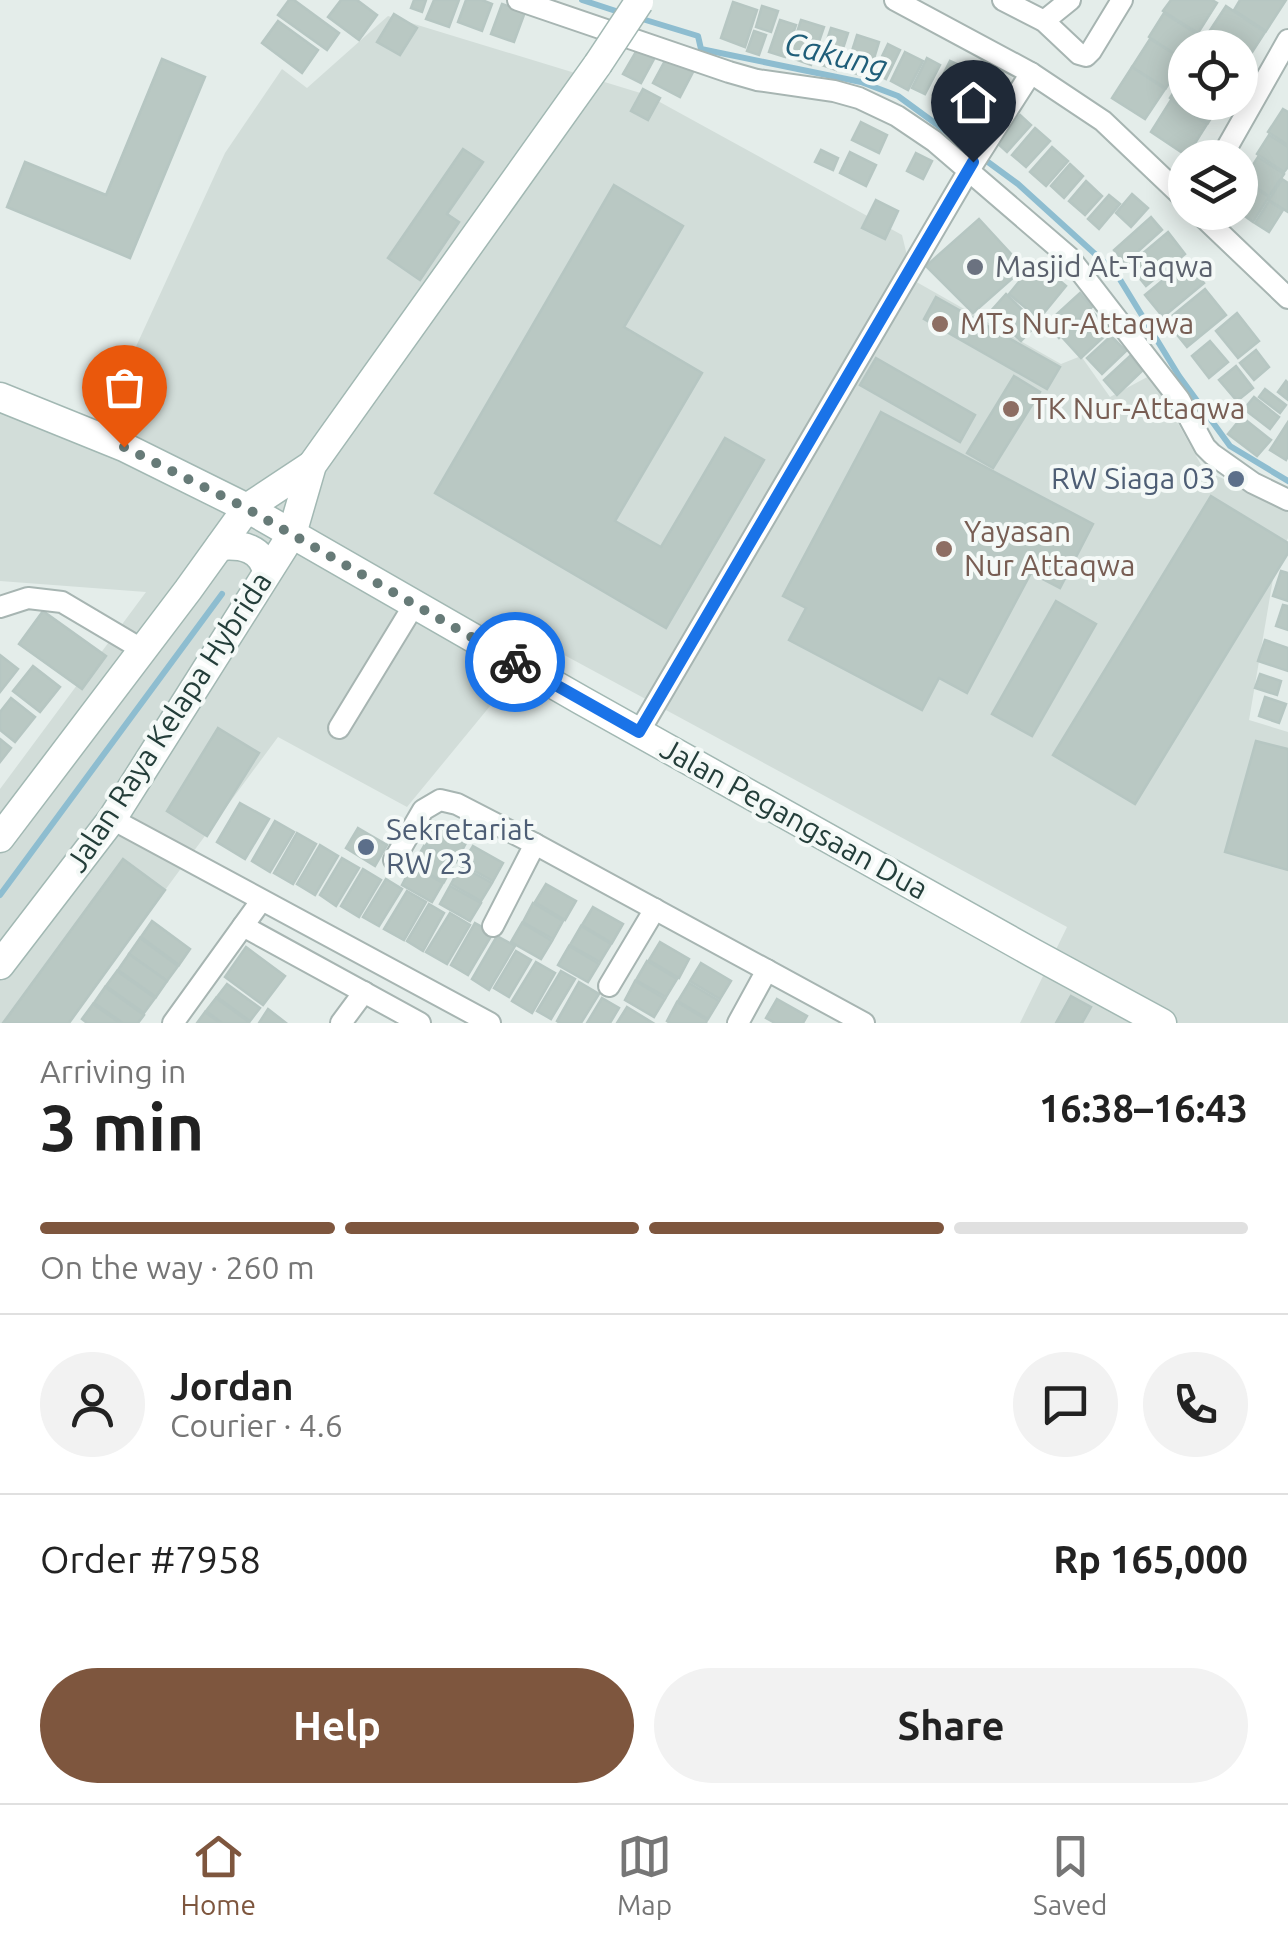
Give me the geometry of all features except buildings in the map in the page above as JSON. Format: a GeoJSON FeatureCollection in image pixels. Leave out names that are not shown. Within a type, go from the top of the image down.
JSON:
{"type":"FeatureCollection","features":[{"type":"Feature","properties":{"kind":"main road","name":"Jalan Raya Kelapa Hybrida"},"geometry":{"type":"LineString","coordinates":[[0,966],[112,820],[292,534],[312,464],[640,1]]}},
{"type":"Feature","properties":{"kind":"main road","name":"Jalan Pegangsaan Dua"},"geometry":{"type":"LineString","coordinates":[[0,397],[124,447],[246,508],[1033,954],[1162,1023]]}},
{"type":"Feature","properties":{"kind":"main road","name":"Jalan Raya Kelapa Hybrida"},"geometry":{"type":"LineString","coordinates":[[0,838],[246,508],[312,464]]}},
{"type":"Feature","properties":{"kind":"main road"},"geometry":{"type":"LineString","coordinates":[[200,574],[216,524],[214,492]]}},
{"type":"Feature","properties":{"kind":"main road"},"geometry":{"type":"LineString","coordinates":[[220,546],[238,545],[252,550],[263,560],[266,572]]}},
{"type":"Feature","properties":{"kind":"street"},"geometry":{"type":"LineString","coordinates":[[518,0],[729,72],[859,98],[898,116],[971,166],[1068,258],[1170,386],[1212,454],[1254,483],[1288,500]]}},
{"type":"Feature","properties":{"kind":"street"},"geometry":{"type":"LineString","coordinates":[[895,0],[1030,72],[1103,122],[1168,183]]}},
{"type":"Feature","properties":{"kind":"street"},"geometry":{"type":"LineString","coordinates":[[1002,0],[1044,21],[1086,56],[1122,0]]}},
{"type":"Feature","properties":{"kind":"street"},"geometry":{"type":"LineString","coordinates":[[1044,21],[1070,0]]}},
{"type":"Feature","properties":{"kind":"street"},"geometry":{"type":"LineString","coordinates":[[1231,140],[1288,40]]}},
{"type":"Feature","properties":{"kind":"street"},"geometry":{"type":"LineString","coordinates":[[639,732],[1030,72]]}},
{"type":"Feature","properties":{"kind":"street"},"geometry":{"type":"LineString","coordinates":[[1217,230],[1288,298]]}},
{"type":"Feature","properties":{"kind":"street"},"geometry":{"type":"LineString","coordinates":[[0,607],[28,598],[62,602],[143,650]]}},
{"type":"Feature","properties":{"kind":"street"},"geometry":{"type":"LineString","coordinates":[[339,728],[414,604]]}},
{"type":"Feature","properties":{"kind":"street"},"geometry":{"type":"LineString","coordinates":[[394,860],[423,810],[440,800],[457,804],[864,1023]]}},
{"type":"Feature","properties":{"kind":"street"},"geometry":{"type":"LineString","coordinates":[[112,820],[490,1023]]}},
{"type":"Feature","properties":{"kind":"street"},"geometry":{"type":"LineString","coordinates":[[492,926],[536,844]]}},
{"type":"Feature","properties":{"kind":"street"},"geometry":{"type":"LineString","coordinates":[[173,1023],[261,901]]}},
{"type":"Feature","properties":{"kind":"street"},"geometry":{"type":"LineString","coordinates":[[609,986],[655,910]]}},
{"type":"Feature","properties":{"kind":"street"},"geometry":{"type":"LineString","coordinates":[[243,926],[420,1023]]}},
{"type":"Feature","properties":{"kind":"street"},"geometry":{"type":"LineString","coordinates":[[738,1023],[767,970]]}},
{"type":"Feature","properties":{"kind":"street"},"geometry":{"type":"LineString","coordinates":[[341,1023],[364,992]]}},
{"type":"Feature","properties":{"kind":"shaded area"},"geometry":{"type":"Polygon","coordinates":[[[388,16],[647,95],[902,235],[913,280],[1061,364],[1081,356],[1110,397],[1151,375],[1204,470],[1288,508],[1288,538],[1275,567],[1249,720],[1288,732],[1288,1023],[1020,1023],[1067,927],[542,643],[407,807],[278,737],[67,1023],[0,1023],[0,789],[146,592],[0,581],[0,396],[93,440],[225,153],[282,69],[307,88],[388,16]]]}},
{"type":"Feature","properties":{"kind":"waterway","name":"Cakung"},"geometry":{"type":"LineString","coordinates":[[582,0],[622,13]]}},
{"type":"Feature","properties":{"kind":"waterway","name":"Cakung"},"geometry":{"type":"LineString","coordinates":[[639,18],[698,36],[701,49],[861,82],[898,96],[1018,184],[1116,273],[1179,376],[1230,446],[1288,481]]}},
{"type":"Feature","properties":{"kind":"waterway"},"geometry":{"type":"LineString","coordinates":[[0,895],[222,594]]}},
{"type":"Feature","properties":{"kind":"way so far"},"geometry":{"type":"LineString","coordinates":[[124,447],[246,508],[515,662]]}},
{"type":"Feature","properties":{"kind":"place","name":"Masjid At-Taqwa"},"geometry":{"type":"Point","coordinates":[975,267]}},
{"type":"Feature","properties":{"kind":"place","name":"MTs Nur-Attaqwa"},"geometry":{"type":"Point","coordinates":[940,324]}},
{"type":"Feature","properties":{"kind":"place","name":"TK Nur-Attaqwa"},"geometry":{"type":"Point","coordinates":[1011,409]}},
{"type":"Feature","properties":{"kind":"place","name":"RW Siaga 03"},"geometry":{"type":"Point","coordinates":[1236,479]}},
{"type":"Feature","properties":{"kind":"place","name":"Yayasan Nur Attaqwa"},"geometry":{"type":"Point","coordinates":[944,549]}},
{"type":"Feature","properties":{"kind":"place","name":"Sekretariat RW 23"},"geometry":{"type":"Point","coordinates":[366,847]}},
{"type":"Feature","properties":{"kind":"route"},"geometry":{"type":"LineString","coordinates":[[515,662],[639,732],[973,162]]}}]}
